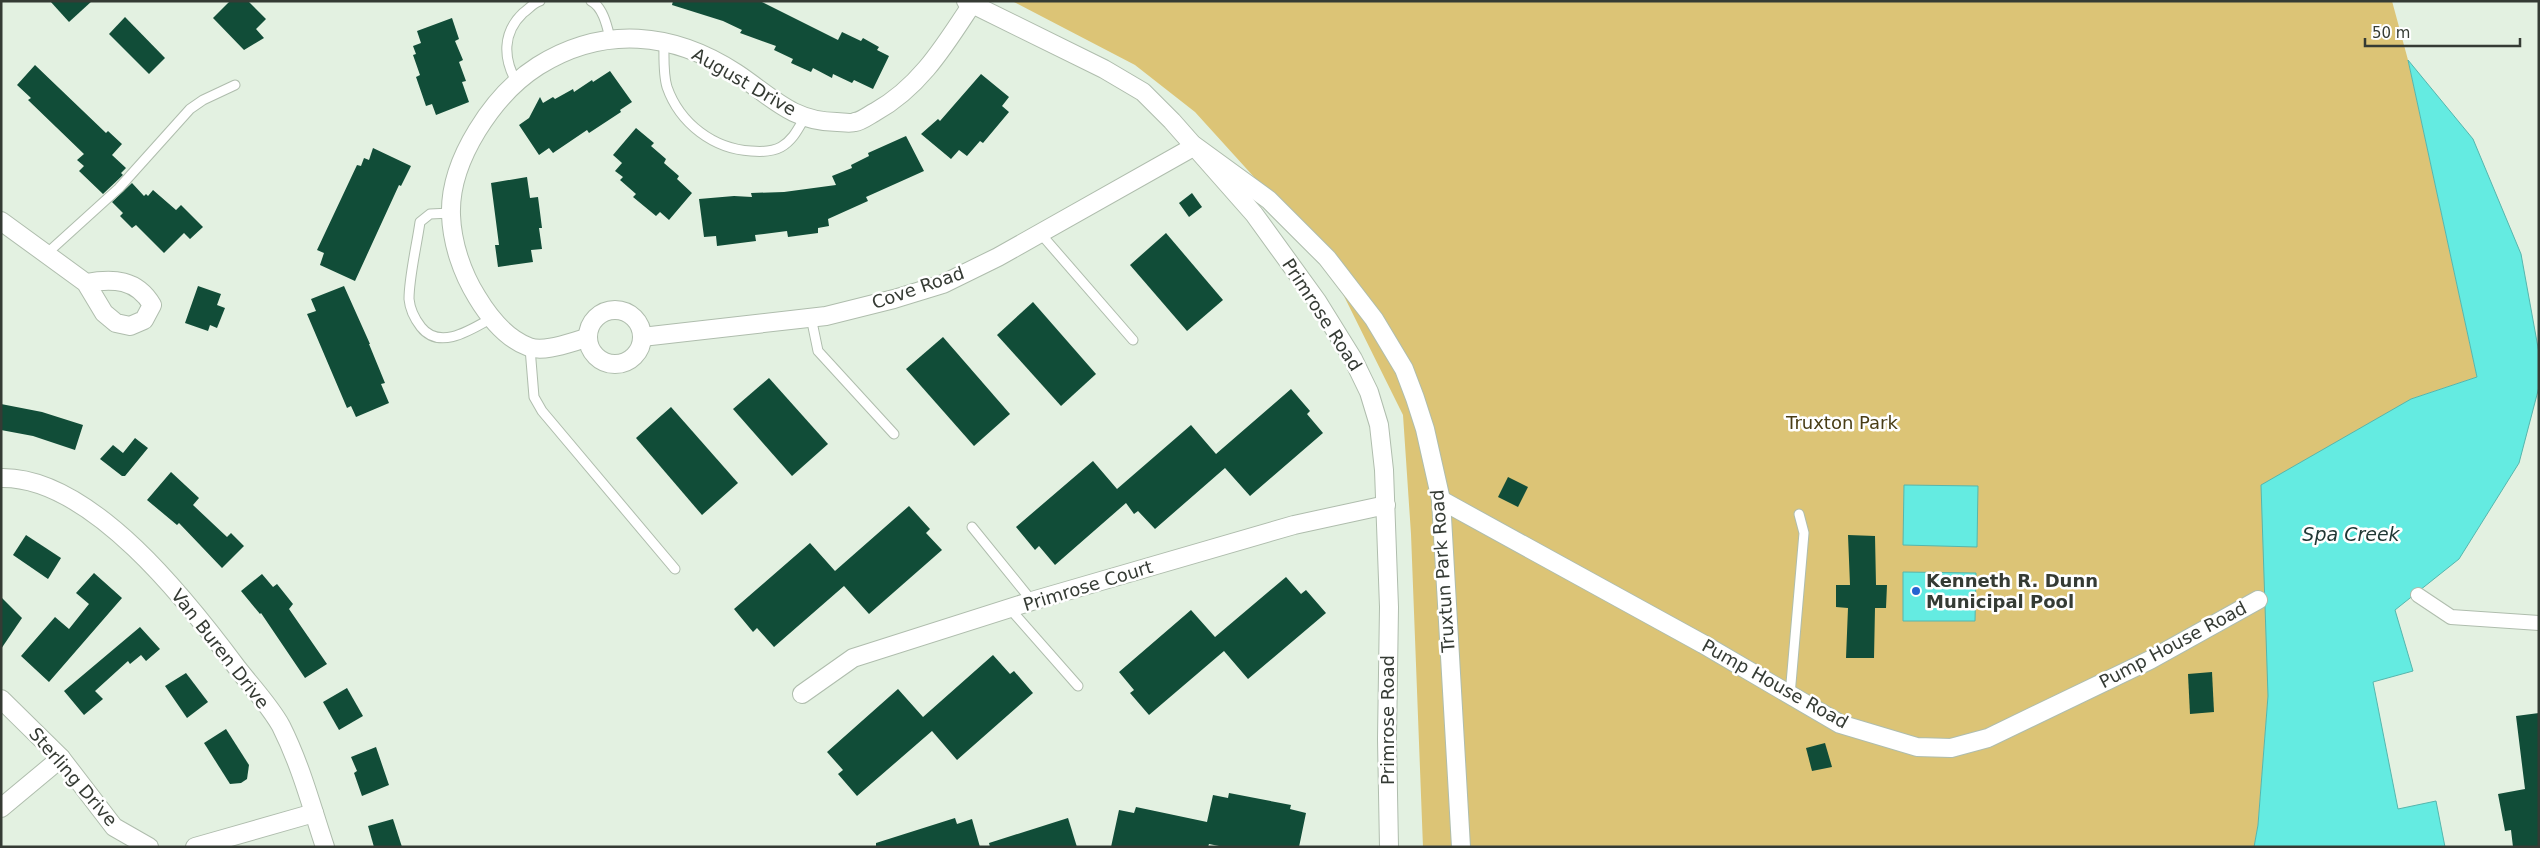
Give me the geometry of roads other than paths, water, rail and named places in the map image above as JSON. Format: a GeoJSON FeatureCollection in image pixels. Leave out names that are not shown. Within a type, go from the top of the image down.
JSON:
{"type":"FeatureCollection","features":[{"type":"Feature","properties":{"kind":"street","name":"August Drive"},"geometry":{"type":"LineString","coordinates":[[530,348],[490,319],[466,279],[454,236],[451,213],[456,180],[471,142],[497,102],[517,82],[538,66],[587,43],[610,38],[664,41],[698,52],[737,74],[782,108],[818,122],[856,122],[893,102],[930,67],[969,3]]}},
{"type":"Feature","properties":{"kind":"street","name":"Primrose Road"},"geometry":{"type":"LineString","coordinates":[[969,3],[1104,69],[1143,92],[1254,214],[1317,301],[1354,359],[1369,392],[1379,426],[1386,505],[1389,607],[1386,739],[1389,847]]}},
{"type":"Feature","properties":{"kind":"street","name":"Cove Road"},"geometry":{"type":"LineString","coordinates":[[642,337],[826,316],[894,299],[943,284],[998,258],[1194,146]]}},
{"type":"Feature","properties":{"kind":"street","name":"Truxtun Park Road"},"geometry":{"type":"LineString","coordinates":[[1194,146],[1269,200],[1327,258],[1374,319],[1404,369],[1426,429],[1441,500],[1461,847]]}},
{"type":"Feature","properties":{"kind":"street"},"geometry":{"type":"LineString","coordinates":[[1,221],[45,255],[86,283]]}},
{"type":"Feature","properties":{"kind":"street"},"geometry":{"type":"LineString","coordinates":[[617,309],[633,316],[638,322],[642,337],[640,348],[635,355],[621,364],[602,362],[594,356],[587,338],[592,321],[608,310],[617,309]]}},
{"type":"Feature","properties":{"kind":"street"},"geometry":{"type":"LineString","coordinates":[[530,348],[544,348],[587,338]]}},
{"type":"Feature","properties":{"kind":"street","name":"Van Buren Drive"},"geometry":{"type":"LineString","coordinates":[[1,478],[14,478],[64,494],[119,533],[192,607],[280,724],[302,771],[325,847]]}},
{"type":"Feature","properties":{"kind":"street","name":"Pump House Road"},"geometry":{"type":"LineString","coordinates":[[1441,500],[1840,724],[1917,747],[1951,748],[1988,738],[2150,660],[2258,600]]}},
{"type":"Feature","properties":{"kind":"street","name":"Primrose Court"},"geometry":{"type":"LineString","coordinates":[[802,694],[852,658],[1011,610],[1032,601],[1294,525],[1386,505]]}},
{"type":"Feature","properties":{"kind":"street"},"geometry":{"type":"LineString","coordinates":[[2418,595],[2451,616],[2539,623]]}},
{"type":"Feature","properties":{"kind":"street","name":"Sterling Drive"},"geometry":{"type":"LineString","coordinates":[[1,699],[61,758],[114,827],[150,847]]}},
{"type":"Feature","properties":{"kind":"street"},"geometry":{"type":"LineString","coordinates":[[1,808],[61,758]]}},
{"type":"Feature","properties":{"kind":"street"},"geometry":{"type":"LineString","coordinates":[[195,847],[314,813]]}},
{"type":"Feature","properties":{"kind":"lane"},"geometry":{"type":"LineString","coordinates":[[517,82],[506,54],[507,37],[517,19],[540,1]]}},
{"type":"Feature","properties":{"kind":"lane"},"geometry":{"type":"LineString","coordinates":[[591,1],[595,3],[605,19],[610,38]]}},
{"type":"Feature","properties":{"kind":"lane"},"geometry":{"type":"LineString","coordinates":[[664,41],[667,87],[681,113],[702,136],[733,150],[765,152],[781,147],[794,136],[805,117]]}},
{"type":"Feature","properties":{"kind":"lane"},"geometry":{"type":"LineString","coordinates":[[45,255],[119,188],[190,109],[234,85]]}},
{"type":"Feature","properties":{"kind":"lane"},"geometry":{"type":"LineString","coordinates":[[451,213],[430,214],[420,222],[409,299],[413,317],[427,334],[442,339],[468,332],[490,319]]}},
{"type":"Feature","properties":{"kind":"lane"},"geometry":{"type":"LineString","coordinates":[[1040,233],[1133,340]]}},
{"type":"Feature","properties":{"kind":"lane"},"geometry":{"type":"LineString","coordinates":[[811,317],[818,351],[894,434]]}},
{"type":"Feature","properties":{"kind":"lane"},"geometry":{"type":"LineString","coordinates":[[530,348],[534,397],[542,410],[675,569]]}},
{"type":"Feature","properties":{"kind":"lane"},"geometry":{"type":"LineString","coordinates":[[1790,695],[1804,533],[1799,514]]}},
{"type":"Feature","properties":{"kind":"lane"},"geometry":{"type":"LineString","coordinates":[[972,528],[1032,601]]}},
{"type":"Feature","properties":{"kind":"lane"},"geometry":{"type":"LineString","coordinates":[[1011,610],[1078,686]]}},
{"type":"Feature","properties":{"kind":"water","name":"Spa Creek"},"geometry":{"type":"Polygon","coordinates":[[[2408,60],[2473,139],[2521,254],[2539,353],[2539,387],[2519,463],[2459,559],[2395,610],[2413,671],[2373,682],[2398,809],[2436,801],[2445,847],[2254,847],[2258,825],[2268,696],[2261,485],[2411,399],[2477,377],[2408,60]]]}},
{"type":"Feature","properties":{"kind":"water"},"geometry":{"type":"Polygon","coordinates":[[[1904,485],[1978,486],[1977,547],[1903,545],[1904,485]]]}},
{"type":"Feature","properties":{"kind":"water"},"geometry":{"type":"Polygon","coordinates":[[[1903,572],[1976,573],[1975,621],[1903,621],[1903,572]]]}},
{"type":"Feature","properties":{"kind":"place","name":"Kenneth R. Dunn Municipal Pool"},"geometry":{"type":"Point","coordinates":[1916,591]}},
{"type":"Feature","properties":{"kind":"park label","name":"Truxton Park"},"geometry":{"type":"Point","coordinates":[1842,423]}}]}
